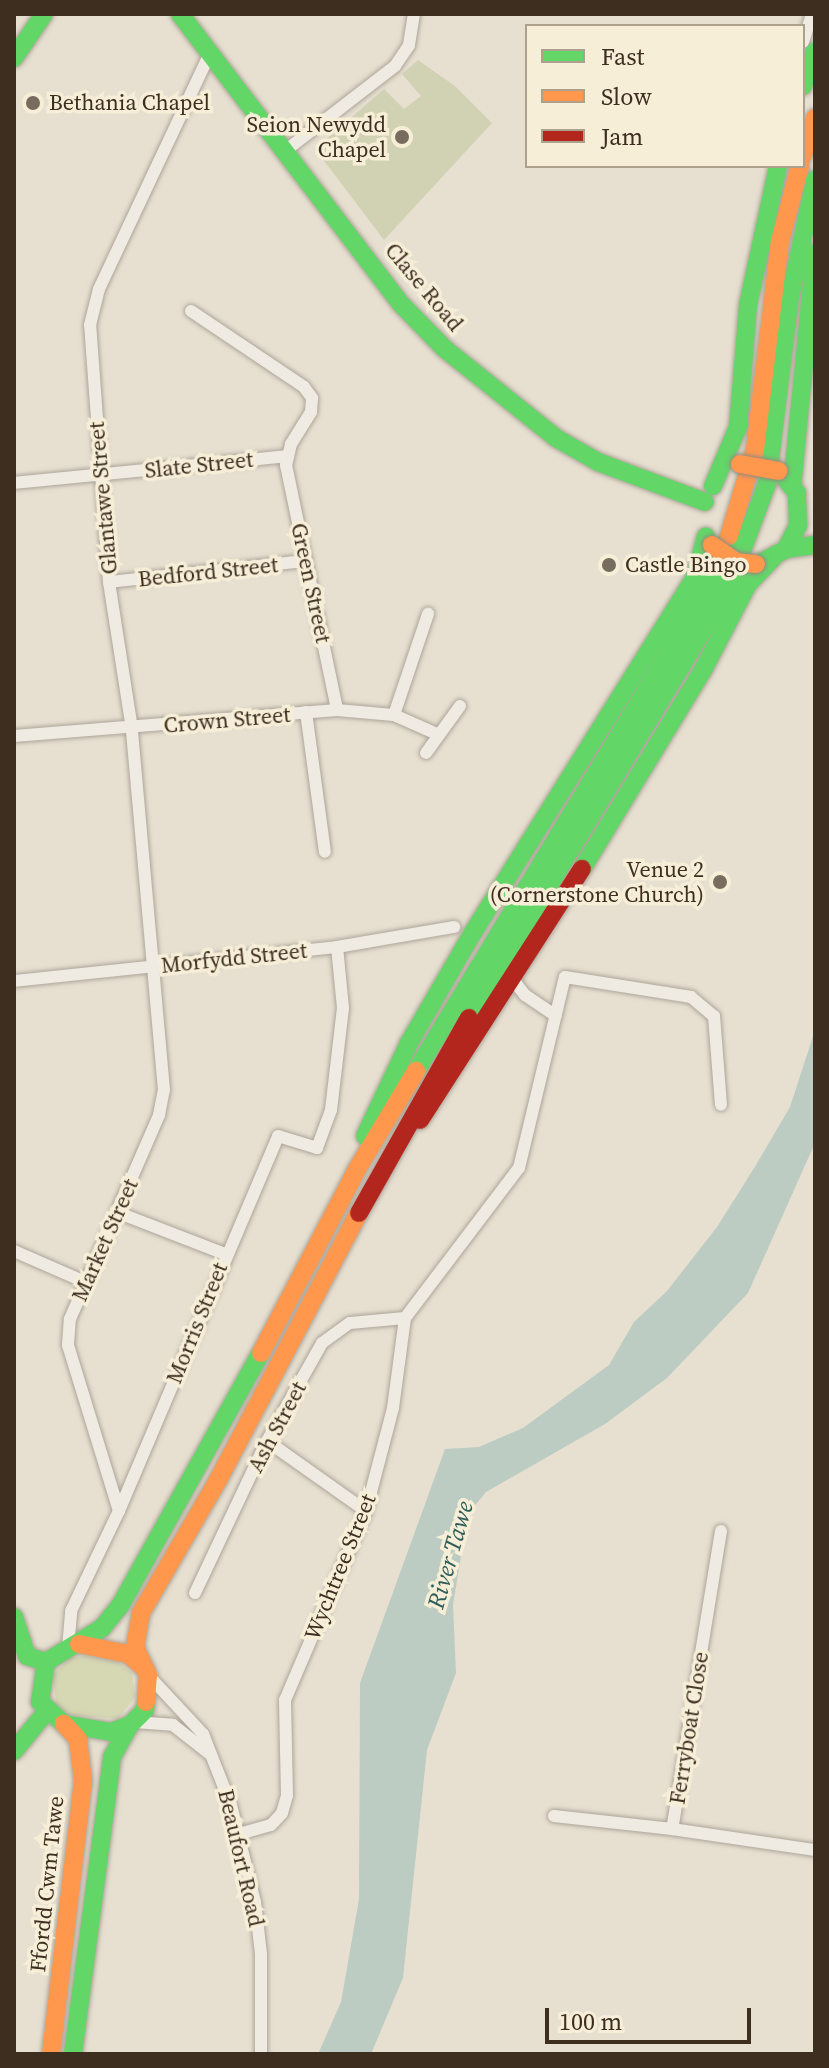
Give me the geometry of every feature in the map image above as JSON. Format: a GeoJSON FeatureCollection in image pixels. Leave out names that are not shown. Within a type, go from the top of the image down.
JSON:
{"type":"FeatureCollection","features":[{"type":"Feature","properties":{"kind":"main road"},"geometry":{"type":"LineString","coordinates":[[14,58],[44,14]]}},
{"type":"Feature","properties":{"kind":"main road","name":"Clase Road"},"geometry":{"type":"LineString","coordinates":[[180,14],[426,332],[508,405],[598,462],[709,494]]}},
{"type":"Feature","properties":{"kind":"main road"},"geometry":{"type":"LineString","coordinates":[[805,80],[815,52]]}},
{"type":"Feature","properties":{"kind":"main road"},"geometry":{"type":"LineString","coordinates":[[805,149],[815,118]]}},
{"type":"Feature","properties":{"kind":"main road"},"geometry":{"type":"LineString","coordinates":[[356,1171],[377,1105],[409,1043],[474,931],[655,647],[695,578],[709,540],[709,494],[738,427],[748,305],[778,168]]}},
{"type":"Feature","properties":{"kind":"main road"},"geometry":{"type":"LineString","coordinates":[[799,168],[780,241],[755,450],[724,552],[670,656],[581,793],[356,1171],[189,1490],[120,1606],[74,1646],[46,1662],[39,1690],[46,1712],[64,1724],[111,1732],[132,1723],[148,1701],[145,1671],[135,1647],[141,1613],[225,1468],[444,1056],[710,624],[742,559],[767,484],[790,297],[815,180]]}},
{"type":"Feature","properties":{"kind":"main road"},"geometry":{"type":"LineString","coordinates":[[372,1188],[514,981],[704,668],[748,584],[801,516],[794,490],[815,253]]}},
{"type":"Feature","properties":{"kind":"main road"},"geometry":{"type":"LineString","coordinates":[[709,494],[740,464],[757,463],[778,471],[794,490],[815,506]]}},
{"type":"Feature","properties":{"kind":"main road"},"geometry":{"type":"LineString","coordinates":[[709,540],[736,562],[771,557],[815,545]]}},
{"type":"Feature","properties":{"kind":"main road"},"geometry":{"type":"LineString","coordinates":[[14,1617],[19,1644],[27,1656],[46,1662]]}},
{"type":"Feature","properties":{"kind":"main road"},"geometry":{"type":"LineString","coordinates":[[74,1646],[128,1654],[145,1671]]}},
{"type":"Feature","properties":{"kind":"main road"},"geometry":{"type":"LineString","coordinates":[[14,1751],[46,1712]]}},
{"type":"Feature","properties":{"kind":"main road","name":"Ffordd Cwm Tawe"},"geometry":{"type":"LineString","coordinates":[[73,2054],[112,1757],[132,1723]]}},
{"type":"Feature","properties":{"kind":"main road","name":"Ffordd Cwm Tawe"},"geometry":{"type":"LineString","coordinates":[[51,2054],[83,1780],[78,1739],[64,1724]]}},
{"type":"Feature","properties":{"kind":"street"},"geometry":{"type":"LineString","coordinates":[[285,151],[395,66],[409,45],[414,14]]}},
{"type":"Feature","properties":{"kind":"street"},"geometry":{"type":"LineString","coordinates":[[805,36],[812,14]]}},
{"type":"Feature","properties":{"kind":"street","name":"Glantawe Street"},"geometry":{"type":"LineString","coordinates":[[157,966],[132,729],[109,582],[100,475],[92,306],[210,53]]}},
{"type":"Feature","properties":{"kind":"street"},"geometry":{"type":"LineString","coordinates":[[191,311],[304,387],[312,398],[311,412],[288,456]]}},
{"type":"Feature","properties":{"kind":"street","name":"Slate Street"},"geometry":{"type":"LineString","coordinates":[[14,483],[288,456]]}},
{"type":"Feature","properties":{"kind":"street","name":"Green Street"},"geometry":{"type":"LineString","coordinates":[[288,456],[337,710]]}},
{"type":"Feature","properties":{"kind":"street","name":"Bedford Street"},"geometry":{"type":"LineString","coordinates":[[109,582],[306,561]]}},
{"type":"Feature","properties":{"kind":"street"},"geometry":{"type":"LineString","coordinates":[[394,715],[428,614]]}},
{"type":"Feature","properties":{"kind":"street"},"geometry":{"type":"LineString","coordinates":[[426,753],[460,706]]}},
{"type":"Feature","properties":{"kind":"street","name":"Crown Street"},"geometry":{"type":"LineString","coordinates":[[14,736],[132,729],[337,710],[394,715],[437,734]]}},
{"type":"Feature","properties":{"kind":"street"},"geometry":{"type":"LineString","coordinates":[[306,712],[325,852]]}},
{"type":"Feature","properties":{"kind":"street","name":"Morfydd Street"},"geometry":{"type":"LineString","coordinates":[[14,981],[337,947],[454,927]]}},
{"type":"Feature","properties":{"kind":"street","name":"Morris Street"},"geometry":{"type":"LineString","coordinates":[[74,1646],[71,1611],[119,1511],[225,1254],[278,1136],[317,1148],[331,1110],[343,1008],[337,947]]}},
{"type":"Feature","properties":{"kind":"street","name":"Market Street"},"geometry":{"type":"LineString","coordinates":[[119,1511],[68,1345],[70,1319],[119,1213],[159,1115],[164,1090],[157,966]]}},
{"type":"Feature","properties":{"kind":"street","name":"Wychtree Street"},"geometry":{"type":"LineString","coordinates":[[239,1834],[271,1825],[282,1813],[287,1796],[285,1700],[366,1511],[393,1408],[405,1318],[519,1168],[565,977],[691,997],[714,1016],[721,1105]]}},
{"type":"Feature","properties":{"kind":"street"},"geometry":{"type":"LineString","coordinates":[[514,981],[525,995],[556,1016]]}},
{"type":"Feature","properties":{"kind":"street"},"geometry":{"type":"LineString","coordinates":[[119,1213],[225,1254]]}},
{"type":"Feature","properties":{"kind":"street"},"geometry":{"type":"LineString","coordinates":[[14,1251],[85,1282]]}},
{"type":"Feature","properties":{"kind":"street","name":"Ash Street"},"geometry":{"type":"LineString","coordinates":[[195,1593],[267,1441],[322,1343],[350,1323],[405,1318]]}},
{"type":"Feature","properties":{"kind":"street"},"geometry":{"type":"LineString","coordinates":[[267,1441],[366,1511]]}},
{"type":"Feature","properties":{"kind":"street","name":"Ferryboat Close"},"geometry":{"type":"LineString","coordinates":[[721,1531],[672,1829],[815,1850]]}},
{"type":"Feature","properties":{"kind":"street","name":"Beaufort Road"},"geometry":{"type":"LineString","coordinates":[[145,1671],[185,1710],[215,1759],[239,1834],[261,1954],[261,2054]]}},
{"type":"Feature","properties":{"kind":"street","name":"Beaufort Road"},"geometry":{"type":"LineString","coordinates":[[132,1723],[173,1725],[215,1759]]}},
{"type":"Feature","properties":{"kind":"street"},"geometry":{"type":"LineString","coordinates":[[554,1816],[672,1829]]}},
{"type":"Feature","properties":{"kind":"green space"},"geometry":{"type":"Polygon","coordinates":[[[418,60],[455,86],[492,123],[384,240],[315,149],[384,89],[404,109],[421,96],[402,74],[418,60]]]}},
{"type":"Feature","properties":{"kind":"green space"},"geometry":{"type":"Polygon","coordinates":[[[85,1656],[118,1662],[132,1673],[135,1697],[118,1719],[69,1715],[56,1704],[53,1675],[70,1658],[85,1656]]]}},
{"type":"Feature","properties":{"kind":"water","name":"River Tawe"},"geometry":{"type":"Polygon","coordinates":[[[815,1030],[815,1143],[748,1293],[667,1378],[605,1424],[486,1492],[468,1514],[453,1605],[456,1673],[427,1750],[403,1978],[371,2054],[318,2054],[341,2002],[359,1899],[360,1683],[445,1449],[479,1447],[523,1428],[609,1365],[634,1322],[667,1291],[717,1227],[756,1165],[790,1107],[815,1030]]]}},
{"type":"Feature","properties":{"kind":"traffic: fast"},"geometry":{"type":"LineString","coordinates":[[14,58],[44,14]]}},
{"type":"Feature","properties":{"kind":"traffic: fast"},"geometry":{"type":"LineString","coordinates":[[180,14],[402,305],[445,349],[556,438],[598,462],[705,502]]}},
{"type":"Feature","properties":{"kind":"traffic: fast"},"geometry":{"type":"LineString","coordinates":[[805,80],[815,52]]}},
{"type":"Feature","properties":{"kind":"traffic: fast"},"geometry":{"type":"LineString","coordinates":[[713,486],[738,427],[748,305],[778,168]]}},
{"type":"Feature","properties":{"kind":"traffic: fast"},"geometry":{"type":"LineString","coordinates":[[469,1018],[727,591],[767,484],[790,297],[815,180]]}},
{"type":"Feature","properties":{"kind":"traffic: fast"},"geometry":{"type":"LineString","coordinates":[[792,487],[815,253]]}},
{"type":"Feature","properties":{"kind":"traffic: fast"},"geometry":{"type":"LineString","coordinates":[[762,562],[786,549],[798,525],[797,493],[784,477]]}},
{"type":"Feature","properties":{"kind":"traffic: fast"},"geometry":{"type":"LineString","coordinates":[[365,1136],[409,1043],[474,931],[695,578],[706,536]]}},
{"type":"Feature","properties":{"kind":"traffic: fast"},"geometry":{"type":"LineString","coordinates":[[416,1071],[710,585],[729,536]]}},
{"type":"Feature","properties":{"kind":"traffic: fast"},"geometry":{"type":"LineString","coordinates":[[786,549],[815,545]]}},
{"type":"Feature","properties":{"kind":"traffic: fast"},"geometry":{"type":"LineString","coordinates":[[582,869],[704,668],[748,584],[772,559]]}},
{"type":"Feature","properties":{"kind":"traffic: fast"},"geometry":{"type":"LineString","coordinates":[[146,1702],[145,1710],[130,1725],[111,1732],[64,1724],[40,1702],[46,1662],[102,1628],[120,1606],[261,1353]]}},
{"type":"Feature","properties":{"kind":"traffic: fast"},"geometry":{"type":"LineString","coordinates":[[14,1617],[27,1656],[46,1662]]}},
{"type":"Feature","properties":{"kind":"traffic: fast"},"geometry":{"type":"LineString","coordinates":[[14,1751],[46,1712]]}},
{"type":"Feature","properties":{"kind":"traffic: fast"},"geometry":{"type":"LineString","coordinates":[[73,2054],[112,1757],[130,1725]]}},
{"type":"Feature","properties":{"kind":"traffic: slow"},"geometry":{"type":"LineString","coordinates":[[805,149],[815,118]]}},
{"type":"Feature","properties":{"kind":"traffic: slow"},"geometry":{"type":"LineString","coordinates":[[729,536],[755,450],[780,241],[799,168]]}},
{"type":"Feature","properties":{"kind":"traffic: slow"},"geometry":{"type":"LineString","coordinates":[[740,464],[778,471]]}},
{"type":"Feature","properties":{"kind":"traffic: slow"},"geometry":{"type":"LineString","coordinates":[[712,545],[736,562],[756,564]]}},
{"type":"Feature","properties":{"kind":"traffic: slow"},"geometry":{"type":"LineString","coordinates":[[261,1353],[356,1171],[416,1071]]}},
{"type":"Feature","properties":{"kind":"traffic: slow"},"geometry":{"type":"LineString","coordinates":[[146,1702],[148,1675],[135,1647],[141,1613],[218,1480],[359,1213]]}},
{"type":"Feature","properties":{"kind":"traffic: slow"},"geometry":{"type":"LineString","coordinates":[[79,1644],[128,1654],[142,1666]]}},
{"type":"Feature","properties":{"kind":"traffic: slow"},"geometry":{"type":"LineString","coordinates":[[51,2054],[83,1780],[78,1739],[64,1724]]}},
{"type":"Feature","properties":{"kind":"traffic: jam"},"geometry":{"type":"LineString","coordinates":[[420,1120],[582,869]]}},
{"type":"Feature","properties":{"kind":"traffic: jam"},"geometry":{"type":"LineString","coordinates":[[359,1213],[469,1018]]}},
{"type":"Feature","properties":{"kind":"place","name":"Bethania Chapel"},"geometry":{"type":"Point","coordinates":[33,103]}},
{"type":"Feature","properties":{"kind":"place","name":"Seion Newydd Chapel"},"geometry":{"type":"Point","coordinates":[402,137]}},
{"type":"Feature","properties":{"kind":"place","name":"Castle Bingo"},"geometry":{"type":"Point","coordinates":[609,565]}},
{"type":"Feature","properties":{"kind":"place","name":"Venue 2 (Cornerstone Church)"},"geometry":{"type":"Point","coordinates":[720,882]}}]}
